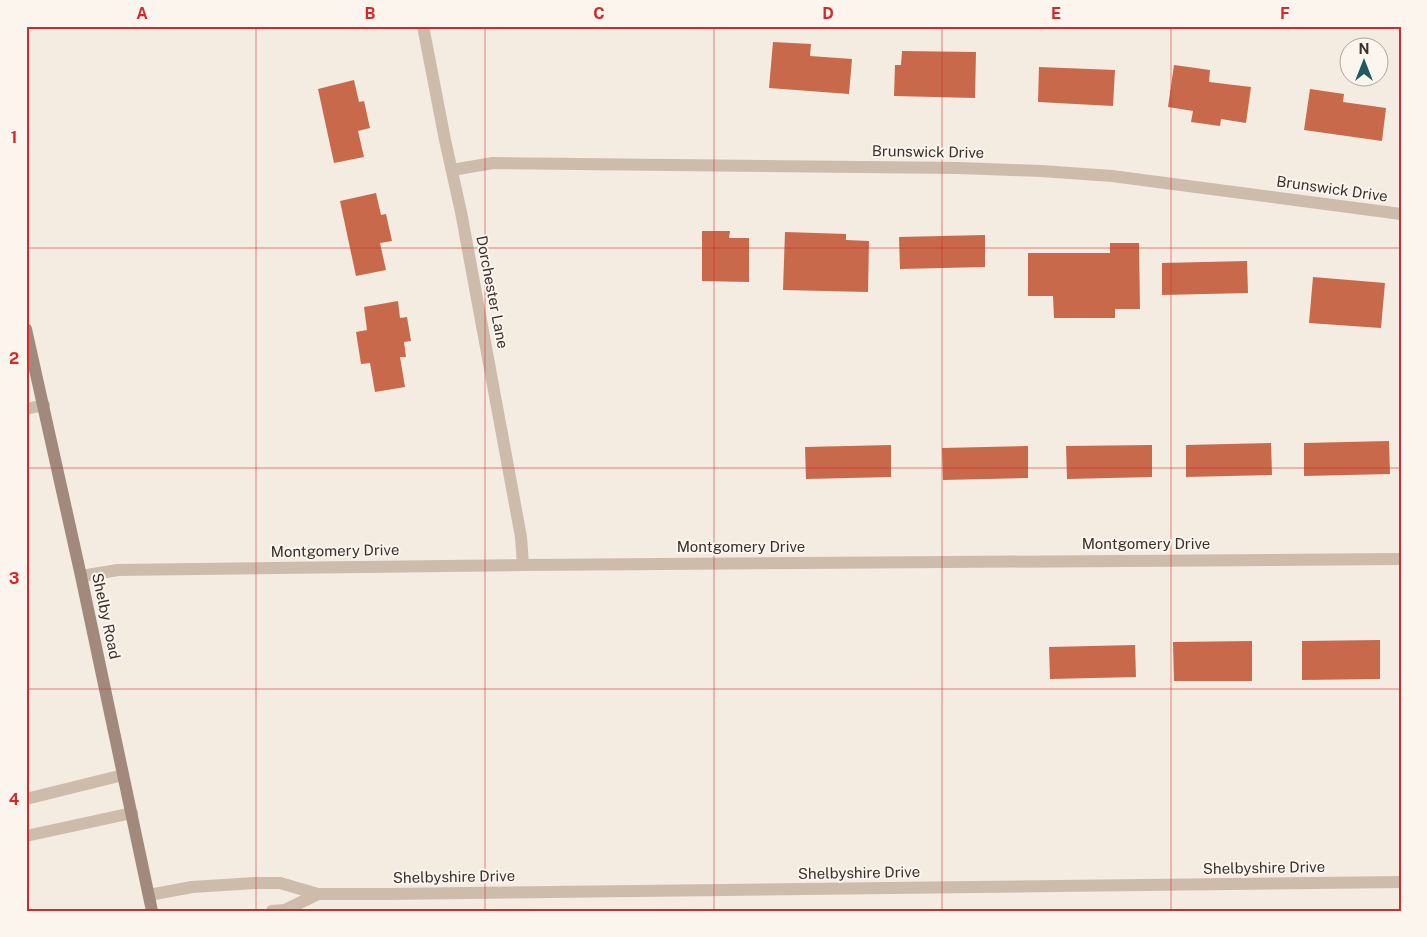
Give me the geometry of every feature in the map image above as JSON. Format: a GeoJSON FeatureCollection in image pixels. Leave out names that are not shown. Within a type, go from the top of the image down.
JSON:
{"type":"FeatureCollection","features":[{"type":"Feature","properties":{"kind":"street","name":"Dorchester Lane"},"geometry":{"type":"LineString","coordinates":[[423,26],[461,212],[521,537],[523,564]]}},
{"type":"Feature","properties":{"kind":"street","name":"Brunswick Drive"},"geometry":{"type":"LineString","coordinates":[[452,170],[503,163],[958,168],[1041,171],[1112,176],[1401,214]]}},
{"type":"Feature","properties":{"kind":"street","name":"Shelby Road"},"geometry":{"type":"LineString","coordinates":[[26,329],[31,370],[44,405],[152,911]]}},
{"type":"Feature","properties":{"kind":"street"},"geometry":{"type":"LineString","coordinates":[[26,409],[44,405]]}},
{"type":"Feature","properties":{"kind":"street","name":"Montgomery Drive"},"geometry":{"type":"LineString","coordinates":[[81,576],[118,570],[523,564],[1401,559]]}},
{"type":"Feature","properties":{"kind":"street"},"geometry":{"type":"LineString","coordinates":[[26,799],[123,776]]}},
{"type":"Feature","properties":{"kind":"street"},"geometry":{"type":"LineString","coordinates":[[26,836],[132,813]]}},
{"type":"Feature","properties":{"kind":"street","name":"Shelbyshire Drive"},"geometry":{"type":"LineString","coordinates":[[149,896],[192,887],[255,883],[280,884],[318,894],[428,894],[1401,882]]}},
{"type":"Feature","properties":{"kind":"street","name":"Shelbyshire Drive"},"geometry":{"type":"LineString","coordinates":[[272,911],[285,910],[318,894]]}},
{"type":"Feature","properties":{"kind":"building"},"geometry":{"type":"Polygon","coordinates":[[[773,42],[811,44],[810,56],[852,59],[849,94],[769,88],[773,42]]]}},
{"type":"Feature","properties":{"kind":"building"},"geometry":{"type":"Polygon","coordinates":[[[902,51],[976,52],[975,98],[894,96],[895,65],[901,65],[902,51]]]}},
{"type":"Feature","properties":{"kind":"building"},"geometry":{"type":"Polygon","coordinates":[[[1174,65],[1210,70],[1209,82],[1251,87],[1246,123],[1221,119],[1220,126],[1191,122],[1193,111],[1168,107],[1174,65]]]}},
{"type":"Feature","properties":{"kind":"building"},"geometry":{"type":"Polygon","coordinates":[[[1039,67],[1115,70],[1113,106],[1038,102],[1039,67]]]}},
{"type":"Feature","properties":{"kind":"building"},"geometry":{"type":"Polygon","coordinates":[[[354,80],[359,102],[364,101],[370,128],[358,131],[364,157],[334,163],[318,89],[354,80]]]}},
{"type":"Feature","properties":{"kind":"building"},"geometry":{"type":"Polygon","coordinates":[[[1310,89],[1344,94],[1343,102],[1386,108],[1382,141],[1304,130],[1310,89]]]}},
{"type":"Feature","properties":{"kind":"building"},"geometry":{"type":"Polygon","coordinates":[[[376,193],[381,215],[386,214],[392,241],[380,243],[386,270],[356,276],[340,201],[376,193]]]}},
{"type":"Feature","properties":{"kind":"building"},"geometry":{"type":"Polygon","coordinates":[[[702,231],[730,231],[729,238],[749,238],[749,282],[702,281],[702,231]]]}},
{"type":"Feature","properties":{"kind":"building"},"geometry":{"type":"Polygon","coordinates":[[[785,232],[846,234],[846,240],[869,241],[868,292],[783,290],[785,232]]]}},
{"type":"Feature","properties":{"kind":"building"},"geometry":{"type":"Polygon","coordinates":[[[985,235],[985,267],[900,269],[899,237],[985,235]]]}},
{"type":"Feature","properties":{"kind":"building"},"geometry":{"type":"Polygon","coordinates":[[[1110,243],[1139,243],[1140,309],[1115,309],[1115,318],[1054,318],[1053,296],[1028,296],[1028,253],[1110,253],[1110,243]]]}},
{"type":"Feature","properties":{"kind":"building"},"geometry":{"type":"Polygon","coordinates":[[[1247,261],[1248,293],[1162,295],[1162,263],[1247,261]]]}},
{"type":"Feature","properties":{"kind":"building"},"geometry":{"type":"Polygon","coordinates":[[[1313,277],[1385,283],[1381,328],[1309,323],[1313,277]]]}},
{"type":"Feature","properties":{"kind":"building"},"geometry":{"type":"Polygon","coordinates":[[[398,301],[400,318],[407,317],[411,341],[404,342],[406,357],[400,357],[405,387],[375,392],[370,363],[361,364],[356,332],[367,330],[364,307],[398,301]]]}},
{"type":"Feature","properties":{"kind":"building"},"geometry":{"type":"Polygon","coordinates":[[[1389,441],[1390,474],[1304,476],[1304,443],[1389,441]]]}},
{"type":"Feature","properties":{"kind":"building"},"geometry":{"type":"Polygon","coordinates":[[[1271,443],[1272,475],[1186,477],[1186,445],[1271,443]]]}},
{"type":"Feature","properties":{"kind":"building"},"geometry":{"type":"Polygon","coordinates":[[[891,445],[891,477],[806,479],[805,447],[891,445]]]}},
{"type":"Feature","properties":{"kind":"building"},"geometry":{"type":"Polygon","coordinates":[[[1152,445],[1152,477],[1067,479],[1066,446],[1152,445]]]}},
{"type":"Feature","properties":{"kind":"building"},"geometry":{"type":"Polygon","coordinates":[[[1028,446],[1028,478],[943,480],[942,448],[1028,446]]]}},
{"type":"Feature","properties":{"kind":"building"},"geometry":{"type":"Polygon","coordinates":[[[1380,640],[1380,679],[1302,680],[1302,641],[1380,640]]]}},
{"type":"Feature","properties":{"kind":"building"},"geometry":{"type":"Polygon","coordinates":[[[1252,641],[1252,681],[1174,681],[1173,642],[1252,641]]]}},
{"type":"Feature","properties":{"kind":"building"},"geometry":{"type":"Polygon","coordinates":[[[1135,645],[1136,677],[1050,679],[1049,647],[1135,645]]]}}]}
